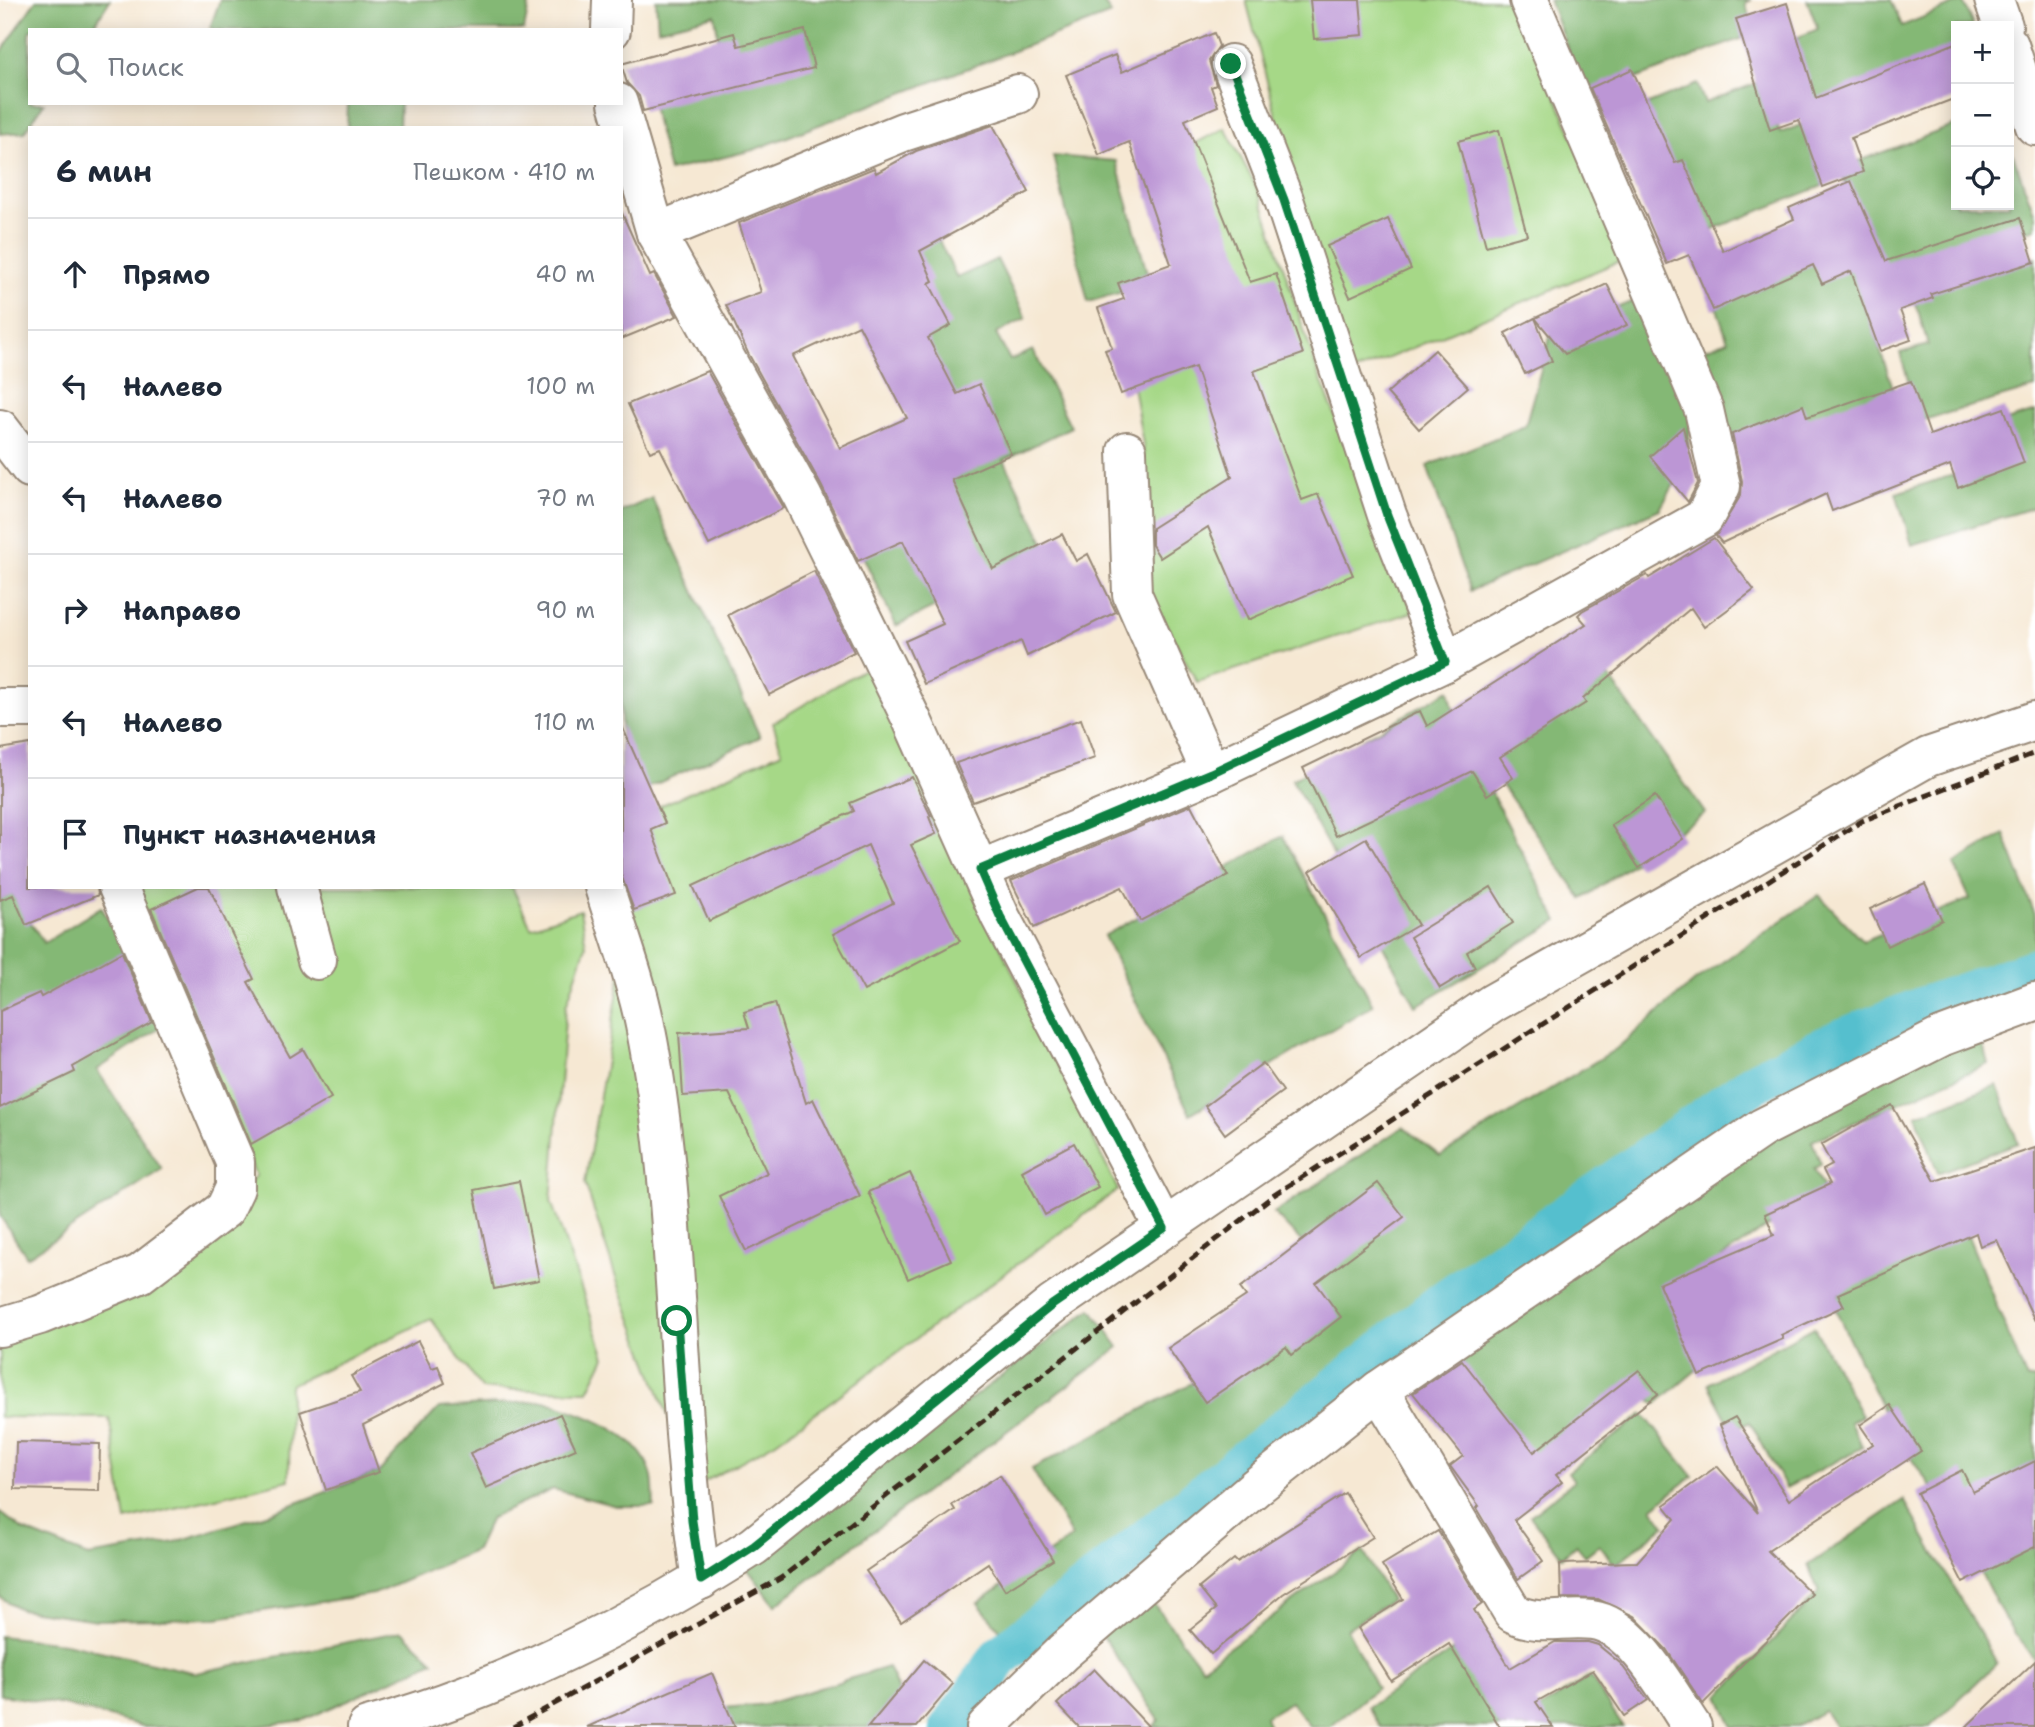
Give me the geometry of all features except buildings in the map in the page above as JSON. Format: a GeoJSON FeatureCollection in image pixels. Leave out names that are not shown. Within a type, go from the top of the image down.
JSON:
{"type":"FeatureCollection","features":[{"type":"Feature","properties":{"kind":"street"},"geometry":{"type":"LineString","coordinates":[[611,28],[612,0]]}},
{"type":"Feature","properties":{"kind":"street"},"geometry":{"type":"LineString","coordinates":[[980,870],[1211,773],[1445,662],[1704,518],[1721,486],[1704,410],[1529,0]]}},
{"type":"Feature","properties":{"kind":"street"},"geometry":{"type":"LineString","coordinates":[[1994,0],[2001,21]]}},
{"type":"Feature","properties":{"kind":"street"},"geometry":{"type":"LineString","coordinates":[[2014,61],[2035,126]]}},
{"type":"Feature","properties":{"kind":"street"},"geometry":{"type":"LineString","coordinates":[[1231,64],[1284,200],[1387,515],[1445,662]]}},
{"type":"Feature","properties":{"kind":"street"},"geometry":{"type":"LineString","coordinates":[[656,233],[903,132],[1018,94]]}},
{"type":"Feature","properties":{"kind":"street"},"geometry":{"type":"LineString","coordinates":[[619,105],[656,233],[802,496],[912,720],[1000,916],[1164,1228]]}},
{"type":"Feature","properties":{"kind":"street"},"geometry":{"type":"LineString","coordinates":[[0,429],[28,465]]}},
{"type":"Feature","properties":{"kind":"street"},"geometry":{"type":"LineString","coordinates":[[1127,451],[1132,594],[1211,773]]}},
{"type":"Feature","properties":{"kind":"street"},"geometry":{"type":"LineString","coordinates":[[0,708],[28,708]]}},
{"type":"Feature","properties":{"kind":"street"},"geometry":{"type":"LineString","coordinates":[[367,1727],[513,1677],[701,1580],[754,1546],[1052,1305],[1493,1003],[1928,757],[2035,721]]}},
{"type":"Feature","properties":{"kind":"street"},"geometry":{"type":"LineString","coordinates":[[0,1327],[40,1315],[140,1273],[225,1209],[235,1188],[235,1162],[119,889]]}},
{"type":"Feature","properties":{"kind":"street"},"geometry":{"type":"LineString","coordinates":[[298,889],[317,960]]}},
{"type":"Feature","properties":{"kind":"street"},"geometry":{"type":"LineString","coordinates":[[605,889],[645,1023],[662,1129],[683,1423],[692,1521],[701,1580]]}},
{"type":"Feature","properties":{"kind":"street"},"geometry":{"type":"LineString","coordinates":[[986,1727],[1063,1652],[1256,1487],[1379,1390],[1762,1128],[1941,1037],[2035,1002]]}},
{"type":"Feature","properties":{"kind":"street"},"geometry":{"type":"LineString","coordinates":[[1379,1390],[1513,1613],[1539,1621],[1591,1620],[1618,1631],[1637,1648],[1692,1727]]}},
{"type":"Feature","properties":{"kind":"green space"},"geometry":{"type":"Polygon","coordinates":[[[36,0],[110,0],[92,28],[28,28],[28,105],[43,105],[25,132],[0,134],[0,54],[36,0]]]}},
{"type":"Feature","properties":{"kind":"green space"},"geometry":{"type":"Polygon","coordinates":[[[220,0],[530,0],[524,28],[210,28],[220,0]]]}},
{"type":"Feature","properties":{"kind":"green space"},"geometry":{"type":"Polygon","coordinates":[[[656,0],[1102,0],[1111,14],[753,150],[669,171],[648,91],[723,76],[715,15],[658,29],[656,0]]]}},
{"type":"Feature","properties":{"kind":"green space"},"geometry":{"type":"Polygon","coordinates":[[[1246,0],[1515,0],[1625,259],[1346,376],[1246,0]]]}},
{"type":"Feature","properties":{"kind":"green space"},"geometry":{"type":"Polygon","coordinates":[[[1549,0],[1751,0],[1745,3],[1756,33],[1586,98],[1549,0]]]}},
{"type":"Feature","properties":{"kind":"green space"},"geometry":{"type":"Polygon","coordinates":[[[1807,0],[1891,0],[1902,26],[1963,1],[1971,21],[1951,21],[1951,47],[1806,106],[1781,44],[1818,29],[1807,0]]]}},
{"type":"Feature","properties":{"kind":"green space"},"geometry":{"type":"Polygon","coordinates":[[[1759,82],[1780,133],[1811,121],[1835,181],[1683,241],[1631,111],[1697,84],[1705,103],[1759,82]]]}},
{"type":"Feature","properties":{"kind":"green space"},"geometry":{"type":"Polygon","coordinates":[[[348,105],[400,105],[399,126],[347,126],[348,105]]]}},
{"type":"Feature","properties":{"kind":"green space"},"geometry":{"type":"Polygon","coordinates":[[[1951,127],[1951,210],[2014,210],[2014,158],[2035,215],[2035,228],[1883,284],[1840,168],[1951,127]]]}},
{"type":"Feature","properties":{"kind":"green space"},"geometry":{"type":"Polygon","coordinates":[[[1225,128],[1259,192],[1317,370],[1413,612],[1197,682],[1145,586],[1143,444],[1130,369],[1192,287],[1147,168],[1225,128]]]}},
{"type":"Feature","properties":{"kind":"green space"},"geometry":{"type":"Polygon","coordinates":[[[1053,156],[1116,161],[1150,284],[1088,302],[1053,156]]]}},
{"type":"Feature","properties":{"kind":"green space"},"geometry":{"type":"Polygon","coordinates":[[[904,168],[957,278],[997,259],[1026,318],[996,334],[1010,360],[1033,350],[1071,427],[1004,460],[1049,552],[896,626],[861,552],[909,484],[970,454],[845,196],[904,168]]]}},
{"type":"Feature","properties":{"kind":"green space"},"geometry":{"type":"Polygon","coordinates":[[[1841,237],[1898,402],[1733,444],[1701,350],[1728,341],[1708,282],[1841,237]]]}},
{"type":"Feature","properties":{"kind":"green space"},"geometry":{"type":"Polygon","coordinates":[[[2035,258],[2035,388],[1920,421],[1900,353],[1928,345],[1913,293],[2035,258]]]}},
{"type":"Feature","properties":{"kind":"green space"},"geometry":{"type":"Polygon","coordinates":[[[1641,298],[1691,413],[1687,462],[1660,509],[1470,591],[1427,466],[1525,426],[1551,334],[1641,298]]]}},
{"type":"Feature","properties":{"kind":"green space"},"geometry":{"type":"Polygon","coordinates":[[[2035,412],[2035,507],[1912,545],[1896,493],[2008,458],[1997,424],[2035,412]]]}},
{"type":"Feature","properties":{"kind":"green space"},"geometry":{"type":"Polygon","coordinates":[[[652,498],[760,737],[623,799],[623,511],[652,498]]]}},
{"type":"Feature","properties":{"kind":"green space"},"geometry":{"type":"Polygon","coordinates":[[[866,668],[1118,1190],[776,1442],[695,1487],[616,1278],[585,1183],[624,956],[623,822],[782,752],[773,723],[866,668]]]}},
{"type":"Feature","properties":{"kind":"green space"},"geometry":{"type":"Polygon","coordinates":[[[1608,675],[1705,813],[1582,899],[1485,761],[1608,675]]]}},
{"type":"Feature","properties":{"kind":"green space"},"geometry":{"type":"Polygon","coordinates":[[[1449,690],[1457,727],[1558,921],[1416,1006],[1292,780],[1449,690]]]}},
{"type":"Feature","properties":{"kind":"green space"},"geometry":{"type":"Polygon","coordinates":[[[2004,834],[2035,915],[2035,957],[1832,1029],[1755,1072],[1435,1292],[1245,1441],[1007,1639],[978,1603],[1072,1537],[1032,1469],[1294,1328],[1318,1259],[1274,1213],[1403,1127],[1440,1156],[1616,1049],[1695,981],[1819,895],[1863,941],[1970,899],[1954,864],[2004,834]]]}},
{"type":"Feature","properties":{"kind":"green space"},"geometry":{"type":"Polygon","coordinates":[[[1283,836],[1373,1005],[1190,1114],[1104,936],[1283,836]]]}},
{"type":"Feature","properties":{"kind":"green space"},"geometry":{"type":"Polygon","coordinates":[[[0,875],[44,943],[101,907],[170,1021],[97,1070],[162,1169],[27,1257],[0,1216],[0,875]]]}},
{"type":"Feature","properties":{"kind":"green space"},"geometry":{"type":"Polygon","coordinates":[[[137,889],[513,889],[531,927],[580,910],[586,946],[566,1006],[551,1201],[605,1357],[588,1391],[482,1389],[431,1319],[290,1385],[289,1480],[126,1520],[109,1418],[0,1417],[0,1343],[159,1255],[256,1176],[137,889]]]}},
{"type":"Feature","properties":{"kind":"green space"},"geometry":{"type":"Polygon","coordinates":[[[1979,1029],[1988,1064],[1812,1141],[1821,1164],[1814,1169],[1827,1194],[1764,1229],[1672,1291],[1706,1362],[1656,1404],[1632,1388],[1511,1484],[1446,1366],[1471,1351],[1466,1339],[1788,1119],[1979,1029]]]}},
{"type":"Feature","properties":{"kind":"green space"},"geometry":{"type":"Polygon","coordinates":[[[1997,1085],[2018,1143],[1938,1173],[1916,1115],[1997,1085]]]}},
{"type":"Feature","properties":{"kind":"green space"},"geometry":{"type":"Polygon","coordinates":[[[1968,1236],[2027,1380],[2035,1379],[2035,1661],[2004,1618],[1950,1512],[1896,1438],[1832,1302],[1873,1251],[1968,1236]]]}},
{"type":"Feature","properties":{"kind":"green space"},"geometry":{"type":"Polygon","coordinates":[[[1091,1309],[1119,1347],[775,1605],[746,1567],[1091,1309]]]}},
{"type":"Feature","properties":{"kind":"green space"},"geometry":{"type":"Polygon","coordinates":[[[1814,1327],[1862,1416],[1850,1422],[1863,1447],[1786,1488],[1750,1422],[1733,1431],[1708,1384],[1814,1327]]]}},
{"type":"Feature","properties":{"kind":"green space"},"geometry":{"type":"Polygon","coordinates":[[[545,1401],[607,1426],[634,1446],[651,1473],[654,1506],[616,1506],[553,1489],[491,1518],[476,1550],[374,1594],[216,1618],[97,1620],[20,1609],[0,1597],[0,1512],[23,1530],[88,1556],[175,1542],[273,1512],[379,1472],[439,1408],[545,1401]]]}},
{"type":"Feature","properties":{"kind":"green space"},"geometry":{"type":"Polygon","coordinates":[[[1643,1414],[1693,1476],[1652,1508],[1665,1525],[1615,1565],[1599,1545],[1585,1556],[1576,1545],[1562,1557],[1530,1516],[1574,1481],[1568,1472],[1643,1414]]]}},
{"type":"Feature","properties":{"kind":"green space"},"geometry":{"type":"Polygon","coordinates":[[[1904,1500],[1997,1663],[1930,1727],[1835,1727],[1824,1711],[1796,1727],[1733,1727],[1719,1696],[1819,1592],[1808,1565],[1904,1500]]]}},
{"type":"Feature","properties":{"kind":"green space"},"geometry":{"type":"Polygon","coordinates":[[[1363,1551],[1391,1600],[1347,1629],[1377,1688],[1330,1727],[1310,1727],[1291,1702],[1265,1717],[1269,1727],[1153,1727],[1159,1720],[1100,1632],[1146,1594],[1202,1667],[1363,1551]]]}},
{"type":"Feature","properties":{"kind":"green space"},"geometry":{"type":"Polygon","coordinates":[[[402,1631],[434,1661],[304,1720],[253,1727],[146,1727],[64,1705],[0,1695],[0,1636],[65,1643],[196,1673],[402,1631]]]}},
{"type":"Feature","properties":{"kind":"green space"},"geometry":{"type":"Polygon","coordinates":[[[1473,1637],[1530,1727],[1381,1727],[1368,1707],[1473,1637]]]}},
{"type":"Feature","properties":{"kind":"green space"},"geometry":{"type":"Polygon","coordinates":[[[888,1667],[914,1727],[666,1727],[691,1711],[767,1704],[888,1667]]]}},
{"type":"Feature","properties":{"kind":"green space"},"geometry":{"type":"Polygon","coordinates":[[[1590,1676],[1623,1727],[1539,1727],[1531,1715],[1590,1676]]]}},
{"type":"Feature","properties":{"kind":"waterway"},"geometry":{"type":"LineString","coordinates":[[951,1727],[1001,1656],[1446,1300],[1759,1080],[1835,1042],[1924,1007],[2035,969]]}},
{"type":"Feature","properties":{"kind":"railway"},"geometry":{"type":"LineString","coordinates":[[513,1727],[781,1578],[1274,1195],[1862,821],[2035,753]]}},
{"type":"Feature","properties":{"kind":"route"},"geometry":{"type":"LineString","coordinates":[[677,1321],[692,1521],[701,1580],[754,1546],[1052,1305],[1164,1228],[1000,916],[980,870],[1211,773],[1445,662],[1387,515],[1284,200],[1231,64]]}}]}
